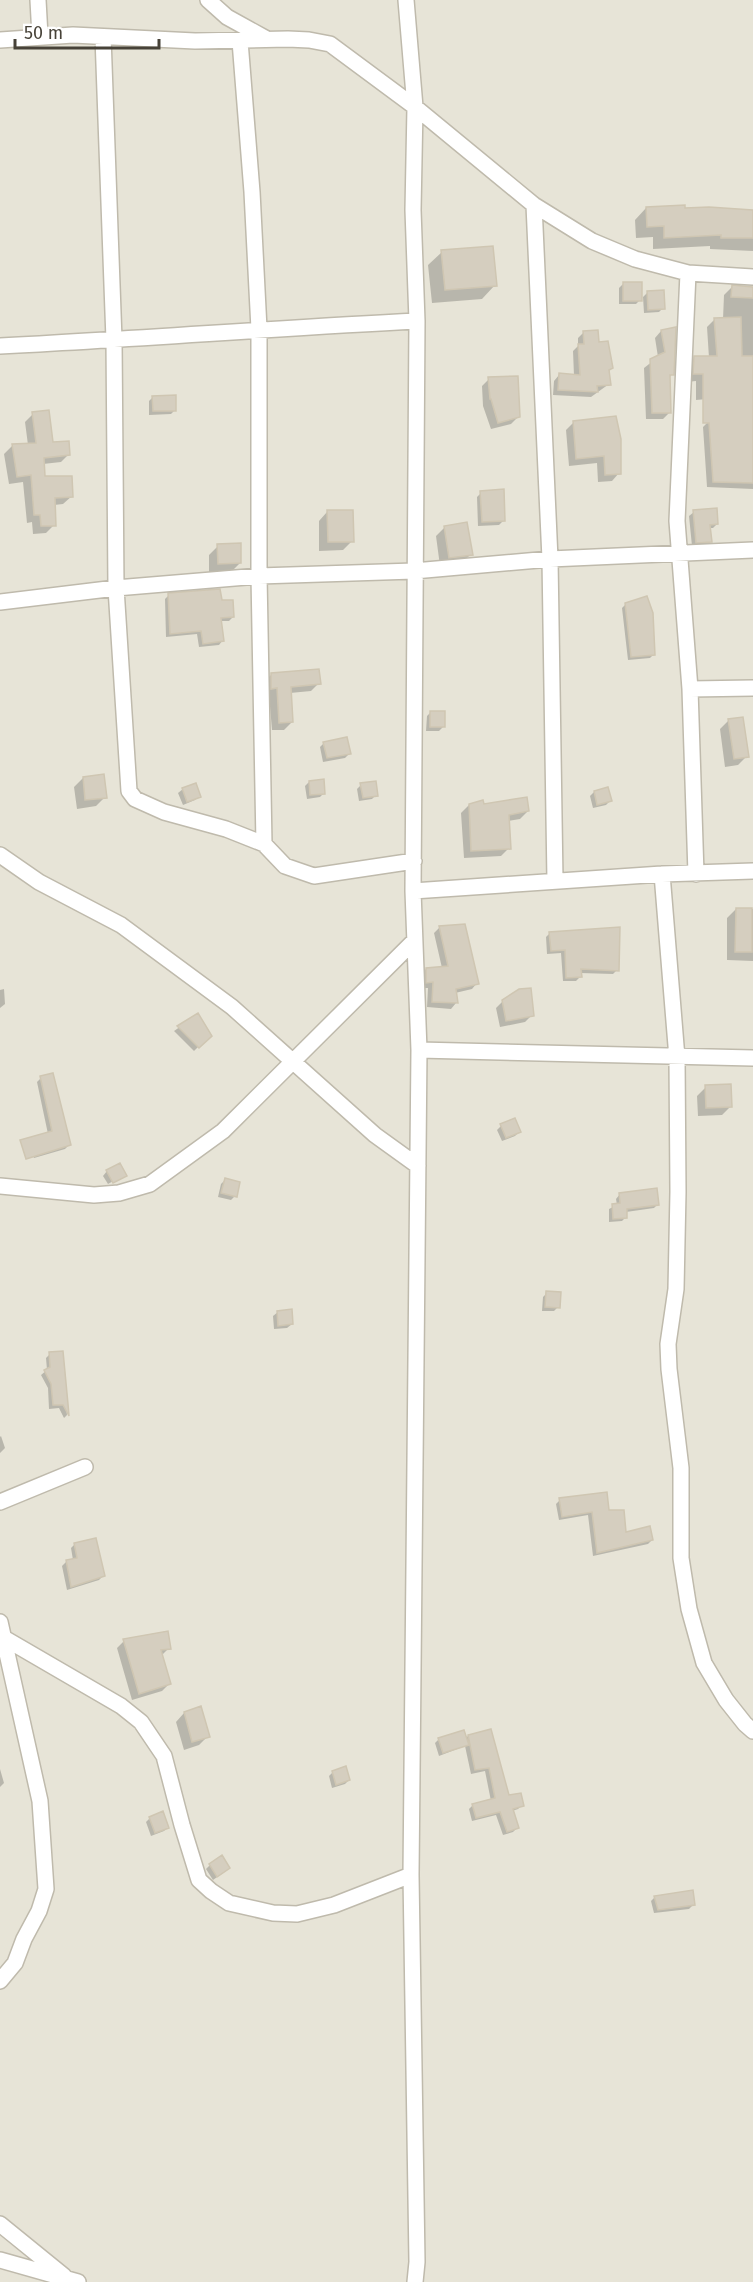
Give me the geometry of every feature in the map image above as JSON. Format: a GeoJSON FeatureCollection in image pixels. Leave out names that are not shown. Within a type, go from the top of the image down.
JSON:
{"type":"FeatureCollection","features":[{"type":"Feature","properties":{"kind":"street"},"geometry":{"type":"LineString","coordinates":[[38,0],[40,36]]}},
{"type":"Feature","properties":{"kind":"street"},"geometry":{"type":"LineString","coordinates":[[208,0],[227,17],[265,38]]}},
{"type":"Feature","properties":{"kind":"street"},"geometry":{"type":"LineString","coordinates":[[406,0],[415,106],[413,210],[417,321],[413,942],[419,1050],[411,1875],[417,2262],[415,2282]]}},
{"type":"Feature","properties":{"kind":"street"},"geometry":{"type":"LineString","coordinates":[[0,40],[73,35],[240,41],[265,38],[309,40],[330,44],[415,106],[534,205],[592,242],[636,259],[688,273],[753,278]]}},
{"type":"Feature","properties":{"kind":"street"},"geometry":{"type":"LineString","coordinates":[[103,37],[114,340],[116,588],[129,791],[135,799],[164,812],[226,829],[264,844],[285,866],[314,876],[414,861]]}},
{"type":"Feature","properties":{"kind":"street"},"geometry":{"type":"LineString","coordinates":[[240,41],[252,192],[259,329],[259,576],[264,844]]}},
{"type":"Feature","properties":{"kind":"street"},"geometry":{"type":"LineString","coordinates":[[534,205],[550,559],[555,881]]}},
{"type":"Feature","properties":{"kind":"street"},"geometry":{"type":"LineString","coordinates":[[688,273],[678,488],[678,553],[690,690],[696,874]]}},
{"type":"Feature","properties":{"kind":"street"},"geometry":{"type":"LineString","coordinates":[[0,346],[417,321]]}},
{"type":"Feature","properties":{"kind":"street"},"geometry":{"type":"LineString","coordinates":[[0,602],[116,588],[259,576],[414,571],[550,559],[753,550]]}},
{"type":"Feature","properties":{"kind":"street"},"geometry":{"type":"LineString","coordinates":[[690,690],[753,688]]}},
{"type":"Feature","properties":{"kind":"street"},"geometry":{"type":"LineString","coordinates":[[0,855],[39,882],[121,925],[232,1007],[375,1135],[418,1166]]}},
{"type":"Feature","properties":{"kind":"street"},"geometry":{"type":"LineString","coordinates":[[413,891],[662,874],[753,871]]}},
{"type":"Feature","properties":{"kind":"street"},"geometry":{"type":"LineString","coordinates":[[662,874],[677,1058],[676,1289],[668,1344],[681,1468],[681,1558],[689,1609],[704,1664],[726,1700],[753,1731]]}},
{"type":"Feature","properties":{"kind":"street"},"geometry":{"type":"LineString","coordinates":[[0,1186],[94,1195],[120,1193],[150,1184],[223,1131],[413,942]]}},
{"type":"Feature","properties":{"kind":"street"},"geometry":{"type":"LineString","coordinates":[[419,1050],[677,1058],[753,1058]]}},
{"type":"Feature","properties":{"kind":"street"},"geometry":{"type":"LineString","coordinates":[[0,1502],[85,1467]]}},
{"type":"Feature","properties":{"kind":"street"},"geometry":{"type":"LineString","coordinates":[[0,1622],[40,1801],[46,1889],[39,1911],[15,1963],[0,1981]]}},
{"type":"Feature","properties":{"kind":"street"},"geometry":{"type":"LineString","coordinates":[[4,1638],[121,1706],[141,1722],[164,1756],[199,1880],[211,1892],[229,1903],[273,1913],[297,1914],[334,1905],[411,1875]]}},
{"type":"Feature","properties":{"kind":"street"},"geometry":{"type":"LineString","coordinates":[[0,2224],[71,2279]]}},
{"type":"Feature","properties":{"kind":"street"},"geometry":{"type":"LineString","coordinates":[[0,2260],[71,2279]]}},
{"type":"Feature","properties":{"kind":"shaded area"},"geometry":{"type":"Polygon","coordinates":[[[0,0],[753,0],[753,2282],[0,2282],[0,0]]]}},
{"type":"Feature","properties":{"kind":"building"},"geometry":{"type":"Polygon","coordinates":[[[685,205],[685,208],[753,210],[753,238],[721,238],[721,235],[664,238],[664,226],[647,227],[646,207],[685,205]]]}},
{"type":"Feature","properties":{"kind":"building"},"geometry":{"type":"Polygon","coordinates":[[[493,246],[497,286],[445,290],[441,250],[493,246]]]}},
{"type":"Feature","properties":{"kind":"building"},"geometry":{"type":"Polygon","coordinates":[[[623,282],[642,282],[642,301],[623,301],[623,282]]]}},
{"type":"Feature","properties":{"kind":"building"},"geometry":{"type":"Polygon","coordinates":[[[732,285],[753,287],[753,298],[731,297],[732,285]]]}},
{"type":"Feature","properties":{"kind":"building"},"geometry":{"type":"Polygon","coordinates":[[[664,290],[665,309],[648,310],[647,291],[664,290]]]}},
{"type":"Feature","properties":{"kind":"building"},"geometry":{"type":"Polygon","coordinates":[[[741,317],[742,356],[753,356],[753,483],[713,482],[709,423],[703,423],[703,374],[693,374],[694,356],[717,356],[714,318],[741,317]]]}},
{"type":"Feature","properties":{"kind":"building"},"geometry":{"type":"Polygon","coordinates":[[[676,327],[674,375],[670,375],[671,413],[652,413],[650,359],[665,352],[661,330],[676,327]]]}},
{"type":"Feature","properties":{"kind":"building"},"geometry":{"type":"Polygon","coordinates":[[[598,330],[599,342],[608,341],[613,368],[609,370],[611,385],[597,386],[598,392],[558,390],[559,373],[580,375],[578,344],[584,344],[583,331],[598,330]]]}},
{"type":"Feature","properties":{"kind":"building"},"geometry":{"type":"Polygon","coordinates":[[[518,376],[520,417],[498,423],[490,399],[488,377],[518,376]]]}},
{"type":"Feature","properties":{"kind":"building"},"geometry":{"type":"Polygon","coordinates":[[[176,395],[176,411],[153,411],[152,396],[176,395]]]}},
{"type":"Feature","properties":{"kind":"building"},"geometry":{"type":"Polygon","coordinates":[[[49,410],[53,442],[69,441],[70,455],[44,458],[45,476],[72,476],[73,497],[55,498],[56,526],[41,526],[40,515],[34,515],[31,475],[17,477],[12,444],[36,443],[32,412],[49,410]]]}},
{"type":"Feature","properties":{"kind":"building"},"geometry":{"type":"Polygon","coordinates":[[[616,416],[621,439],[621,474],[605,475],[604,456],[576,459],[573,421],[616,416]]]}},
{"type":"Feature","properties":{"kind":"building"},"geometry":{"type":"Polygon","coordinates":[[[504,489],[505,521],[482,522],[480,491],[504,489]]]}},
{"type":"Feature","properties":{"kind":"building"},"geometry":{"type":"Polygon","coordinates":[[[717,508],[718,524],[710,525],[712,542],[696,543],[693,510],[717,508]]]}},
{"type":"Feature","properties":{"kind":"building"},"geometry":{"type":"Polygon","coordinates":[[[327,510],[353,510],[354,542],[328,542],[327,510]]]}},
{"type":"Feature","properties":{"kind":"building"},"geometry":{"type":"Polygon","coordinates":[[[467,522],[473,555],[449,558],[444,526],[467,522]]]}},
{"type":"Feature","properties":{"kind":"building"},"geometry":{"type":"Polygon","coordinates":[[[241,543],[241,563],[218,564],[217,544],[241,543]]]}},
{"type":"Feature","properties":{"kind":"building"},"geometry":{"type":"Polygon","coordinates":[[[220,589],[222,600],[233,600],[234,617],[221,618],[224,641],[203,644],[201,631],[170,634],[168,593],[220,589]]]}},
{"type":"Feature","properties":{"kind":"building"},"geometry":{"type":"Polygon","coordinates":[[[647,596],[653,613],[655,655],[631,657],[625,603],[647,596]]]}},
{"type":"Feature","properties":{"kind":"building"},"geometry":{"type":"Polygon","coordinates":[[[319,669],[321,684],[291,687],[293,722],[279,723],[277,688],[271,689],[271,673],[319,669]]]}},
{"type":"Feature","properties":{"kind":"building"},"geometry":{"type":"Polygon","coordinates":[[[430,711],[445,711],[445,727],[430,727],[430,711]]]}},
{"type":"Feature","properties":{"kind":"building"},"geometry":{"type":"Polygon","coordinates":[[[743,717],[749,757],[734,759],[728,719],[743,717]]]}},
{"type":"Feature","properties":{"kind":"building"},"geometry":{"type":"Polygon","coordinates":[[[347,737],[351,754],[327,758],[323,742],[347,737]]]}},
{"type":"Feature","properties":{"kind":"building"},"geometry":{"type":"Polygon","coordinates":[[[104,774],[107,798],[85,800],[83,777],[104,774]]]}},
{"type":"Feature","properties":{"kind":"building"},"geometry":{"type":"Polygon","coordinates":[[[324,779],[325,794],[310,795],[309,781],[324,779]]]}},
{"type":"Feature","properties":{"kind":"building"},"geometry":{"type":"Polygon","coordinates":[[[376,781],[378,796],[363,798],[360,783],[376,781]]]}},
{"type":"Feature","properties":{"kind":"building"},"geometry":{"type":"Polygon","coordinates":[[[196,783],[201,797],[187,802],[182,788],[196,783]]]}},
{"type":"Feature","properties":{"kind":"building"},"geometry":{"type":"Polygon","coordinates":[[[608,787],[612,801],[597,805],[594,791],[608,787]]]}},
{"type":"Feature","properties":{"kind":"building"},"geometry":{"type":"Polygon","coordinates":[[[527,797],[529,811],[509,815],[511,849],[471,851],[469,804],[483,800],[484,804],[527,797]]]}},
{"type":"Feature","properties":{"kind":"building"},"geometry":{"type":"Polygon","coordinates":[[[736,908],[752,908],[752,952],[735,952],[736,908]]]}},
{"type":"Feature","properties":{"kind":"building"},"geometry":{"type":"Polygon","coordinates":[[[465,924],[479,984],[456,989],[458,1003],[432,1002],[433,982],[426,983],[426,968],[448,966],[439,926],[465,924]]]}},
{"type":"Feature","properties":{"kind":"building"},"geometry":{"type":"Polygon","coordinates":[[[620,927],[619,971],[581,969],[582,977],[566,978],[565,950],[551,951],[549,932],[620,927]]]}},
{"type":"Feature","properties":{"kind":"building"},"geometry":{"type":"Polygon","coordinates":[[[531,988],[534,1016],[506,1021],[502,1000],[519,989],[531,988]]]}},
{"type":"Feature","properties":{"kind":"building"},"geometry":{"type":"Polygon","coordinates":[[[198,1013],[212,1036],[199,1048],[177,1026],[198,1013]]]}},
{"type":"Feature","properties":{"kind":"building"},"geometry":{"type":"Polygon","coordinates":[[[53,1073],[71,1145],[26,1159],[20,1140],[52,1131],[40,1076],[53,1073]]]}},
{"type":"Feature","properties":{"kind":"building"},"geometry":{"type":"Polygon","coordinates":[[[731,1084],[732,1107],[706,1108],[705,1085],[731,1084]]]}},
{"type":"Feature","properties":{"kind":"building"},"geometry":{"type":"Polygon","coordinates":[[[515,1118],[521,1132],[506,1138],[500,1124],[515,1118]]]}},
{"type":"Feature","properties":{"kind":"building"},"geometry":{"type":"Polygon","coordinates":[[[120,1163],[127,1176],[113,1183],[106,1170],[120,1163]]]}},
{"type":"Feature","properties":{"kind":"building"},"geometry":{"type":"Polygon","coordinates":[[[225,1178],[240,1182],[237,1197],[221,1193],[225,1178]]]}},
{"type":"Feature","properties":{"kind":"building"},"geometry":{"type":"Polygon","coordinates":[[[657,1188],[659,1205],[627,1209],[627,1218],[613,1219],[612,1204],[620,1203],[619,1193],[657,1188]]]}},
{"type":"Feature","properties":{"kind":"building"},"geometry":{"type":"Polygon","coordinates":[[[546,1291],[561,1292],[560,1308],[545,1307],[546,1291]]]}},
{"type":"Feature","properties":{"kind":"building"},"geometry":{"type":"Polygon","coordinates":[[[292,1309],[293,1324],[278,1326],[277,1311],[292,1309]]]}},
{"type":"Feature","properties":{"kind":"building"},"geometry":{"type":"Polygon","coordinates":[[[63,1351],[69,1416],[63,1405],[53,1405],[51,1384],[44,1370],[50,1367],[49,1352],[63,1351]]]}},
{"type":"Feature","properties":{"kind":"building"},"geometry":{"type":"Polygon","coordinates":[[[607,1492],[609,1510],[624,1510],[626,1532],[650,1526],[653,1540],[597,1553],[592,1512],[562,1517],[559,1498],[607,1492]]]}},
{"type":"Feature","properties":{"kind":"building"},"geometry":{"type":"Polygon","coordinates":[[[96,1538],[105,1576],[71,1587],[66,1560],[77,1558],[74,1543],[96,1538]]]}},
{"type":"Feature","properties":{"kind":"building"},"geometry":{"type":"Polygon","coordinates":[[[168,1631],[171,1649],[161,1650],[171,1684],[139,1694],[123,1639],[168,1631]]]}},
{"type":"Feature","properties":{"kind":"building"},"geometry":{"type":"Polygon","coordinates":[[[201,1706],[210,1737],[192,1742],[184,1712],[201,1706]]]}},
{"type":"Feature","properties":{"kind":"building"},"geometry":{"type":"Polygon","coordinates":[[[491,1729],[509,1795],[521,1793],[524,1806],[513,1809],[519,1828],[507,1832],[500,1812],[476,1818],[472,1804],[495,1798],[489,1768],[475,1770],[468,1735],[491,1729]]]}},
{"type":"Feature","properties":{"kind":"building"},"geometry":{"type":"Polygon","coordinates":[[[464,1730],[469,1745],[443,1753],[438,1738],[464,1730]]]}},
{"type":"Feature","properties":{"kind":"building"},"geometry":{"type":"Polygon","coordinates":[[[346,1766],[350,1780],[336,1785],[332,1771],[346,1766]]]}},
{"type":"Feature","properties":{"kind":"building"},"geometry":{"type":"Polygon","coordinates":[[[163,1811],[169,1828],[155,1833],[149,1817],[163,1811]]]}},
{"type":"Feature","properties":{"kind":"building"},"geometry":{"type":"Polygon","coordinates":[[[222,1855],[230,1868],[217,1877],[209,1864],[222,1855]]]}},
{"type":"Feature","properties":{"kind":"building"},"geometry":{"type":"Polygon","coordinates":[[[693,1890],[695,1905],[658,1910],[654,1896],[693,1890]]]}}]}
